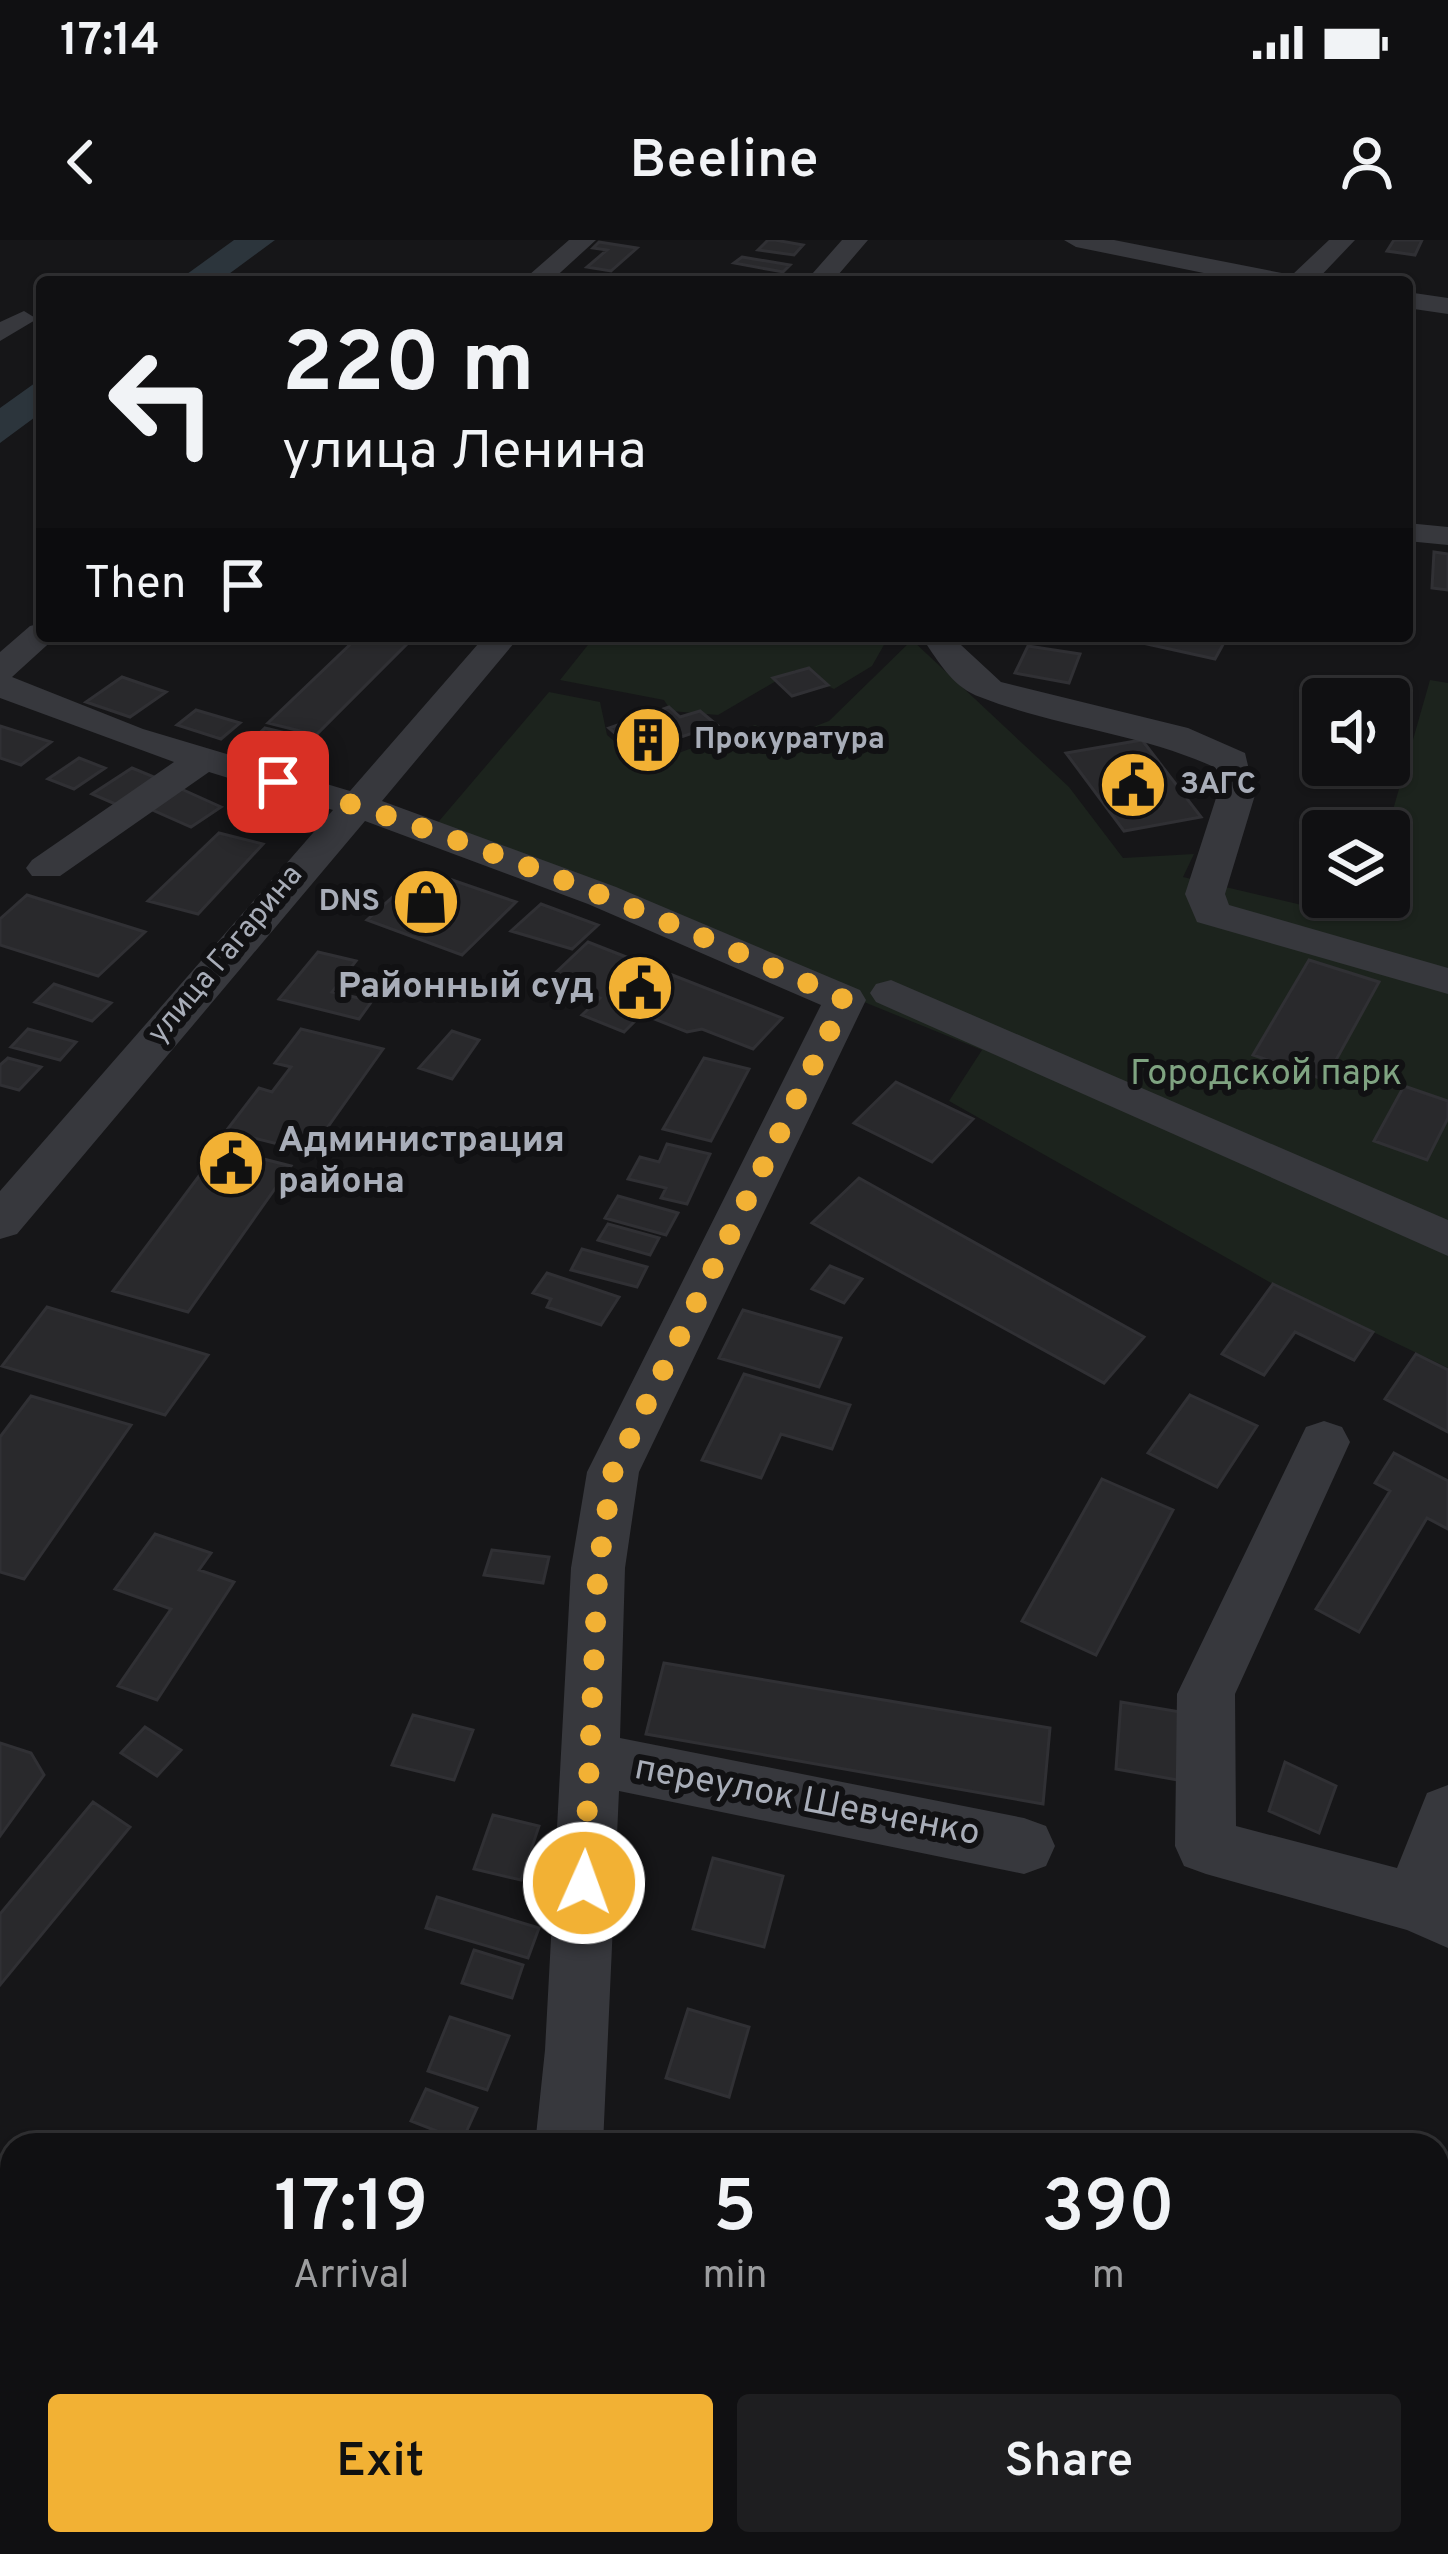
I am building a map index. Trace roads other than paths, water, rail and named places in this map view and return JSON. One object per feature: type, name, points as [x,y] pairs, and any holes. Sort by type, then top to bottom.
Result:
[{"type":"street","points":[[541,276],[584,240]]},
{"type":"street","points":[[823,276],[856,240]]},
{"type":"street","points":[[1076,240],[1256,276]]},
{"type":"street","points":[[1306,276],[1343,240]]},
{"type":"street","points":[[1413,301],[1448,306]]},
{"type":"street","points":[[1413,533],[1448,536]]},
{"type":"street","points":[[0,670],[36,638]]},
{"type":"street","name":"улица Гагарина","points":[[0,1222],[498,642]]},
{"type":"street","points":[[945,642],[960,668],[989,689],[1181,737],[1232,761],[1236,795],[1205,894],[1210,913],[1448,981]]},
{"type":"street","points":[[0,685],[202,760],[354,804],[868,996],[1448,1239]]},
{"type":"street","points":[[46,868],[202,760]]},
{"type":"street","points":[[570,2133],[578,2050],[598,1568],[613,1472],[868,996]]},
{"type":"street","points":[[1324,1442],[1206,1694],[1206,1846],[1432,1910],[1448,1813]]},
{"type":"street","name":"переулок Шевченко","points":[[589,1758],[1024,1846]]},
{"type":"place","name":"Прокуратура","points":[[648,740]]},
{"type":"place","name":"ЗАГС","points":[[1133,785]]},
{"type":"place","name":"DNS","points":[[426,902]]},
{"type":"place","name":"Районный суд","points":[[640,988]]},
{"type":"place","name":"Администрация района","points":[[231,1163]]},
{"type":"park label","name":"Городской парк","points":[[1266,1075]]}]
